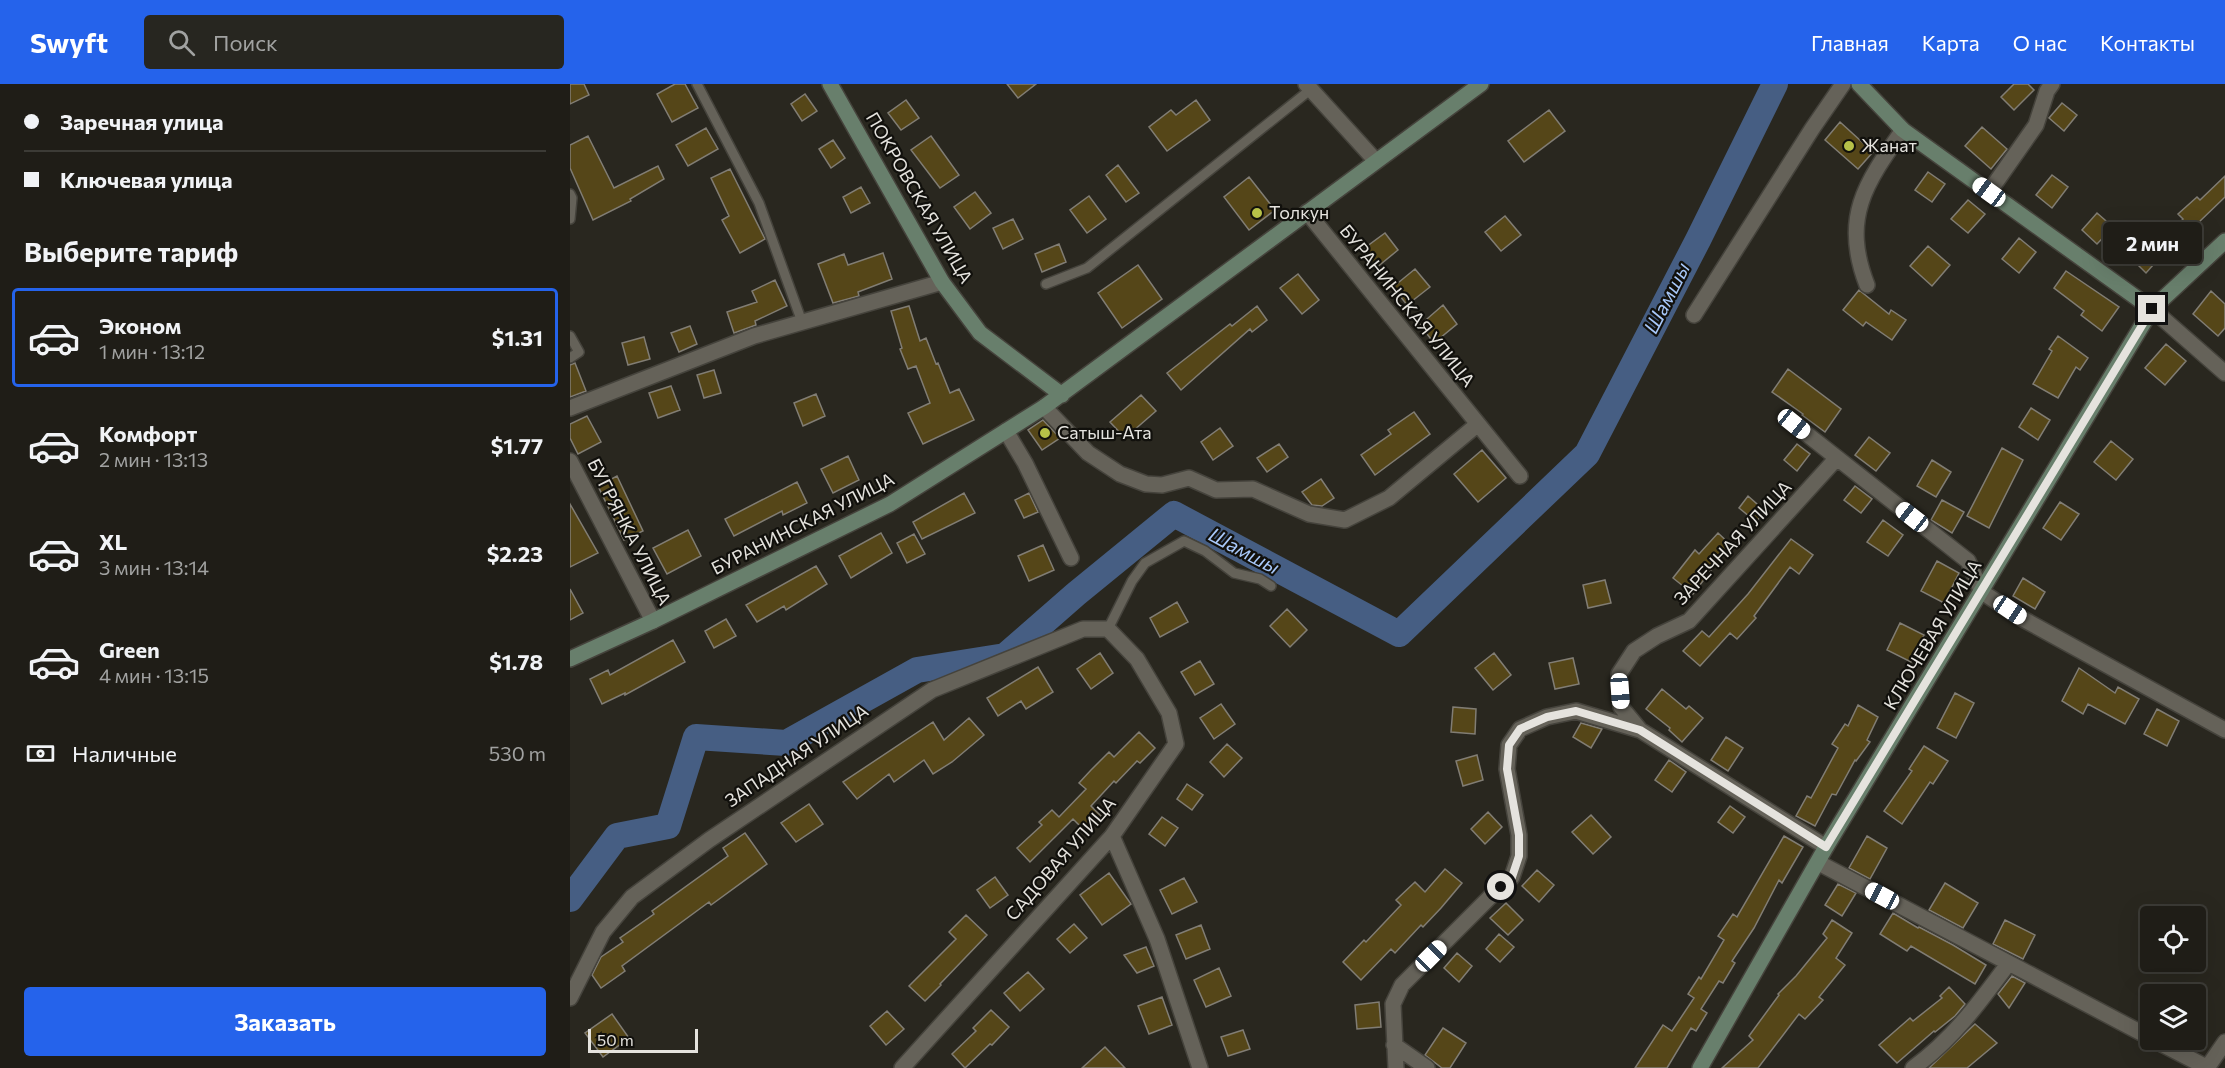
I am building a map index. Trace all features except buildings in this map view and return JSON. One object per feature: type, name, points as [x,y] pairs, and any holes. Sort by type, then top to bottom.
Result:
[{"type":"street","name":"ПОКРОВСКАЯ УЛИЦА","points":[[830,84],[942,282],[980,333],[1062,395]]},
{"type":"street","name":"БУРАНИНСКАЯ УЛИЦА","points":[[570,659],[890,504],[1006,431],[1062,395],[1375,160],[1481,84]]},
{"type":"street","points":[[1694,315],[1843,84]]},
{"type":"street","points":[[1859,84],[1903,130],[2152,309],[2225,373]]},
{"type":"street","points":[[1989,192],[2036,125],[2047,91],[2052,84]]},
{"type":"street","points":[[1308,87],[1375,160]]},
{"type":"street","points":[[1867,285],[1859,266],[1855,246],[1856,218],[1878,166],[1903,130]]},
{"type":"street","name":"БУРАНИНСКАЯ УЛИЦА","points":[[1307,212],[1520,476]]},
{"type":"street","name":"КЛЮЧЕВАЯ УЛИЦА","points":[[1700,1068],[1819,863],[1826,847],[2152,309],[2225,241]]},
{"type":"street","points":[[570,408],[754,336],[942,282]]},
{"type":"street","points":[[1044,407],[1088,453],[1119,474],[1146,484],[1162,485],[1189,478],[1216,490],[1253,489],[1309,514],[1345,520],[1389,498],[1478,424]]},
{"type":"street","points":[[1794,424],[1968,561],[1982,592],[2023,619],[2225,730]]},
{"type":"street","points":[[1006,431],[1025,463],[1071,558]]},
{"type":"street","name":"ЗАРЕЧНАЯ УЛИЦА","points":[[1640,730],[1621,707],[1619,674],[1634,651],[1657,636],[1689,621],[1836,459]]},
{"type":"street","name":"БУГРЯНКА УЛИЦА","points":[[570,461],[652,621]]},
{"type":"street","name":"ЗАПАДНАЯ УЛИЦА","points":[[570,998],[603,932],[632,897],[719,833],[932,690],[1083,629],[1108,629]]},
{"type":"street","name":"САДОВАЯ УЛИЦА","points":[[902,1068],[1112,836],[1176,744],[1169,713],[1137,659],[1108,629]]},
{"type":"street","points":[[1396,1068],[1392,1004],[1402,985],[1512,877],[1519,856],[1519,835],[1507,769],[1509,745],[1520,729],[1547,717],[1576,711],[1640,730],[1826,847]]},
{"type":"street","points":[[1112,836],[1157,939],[1199,1068]]},
{"type":"street","points":[[1819,863],[2140,1033]]},
{"type":"street","points":[[1913,1068],[1926,1059],[1965,1021],[2008,964]]},
{"type":"street","points":[[2173,1050],[2207,1068],[2225,1042]]},
{"type":"street","points":[[1394,1045],[1427,1068]]},
{"type":"lane","points":[[697,84],[759,203],[802,322]]},
{"type":"lane","points":[[1046,284],[1087,268],[1308,87]]},
{"type":"lane","points":[[570,194],[572,198],[570,219]]},
{"type":"lane","points":[[570,336],[579,352],[570,358]]},
{"type":"lane","points":[[1108,629],[1132,581],[1145,562],[1184,541],[1205,551],[1234,573],[1260,579],[1271,586]]},
{"type":"waterway","name":"Шамшы","points":[[570,899],[617,836],[668,826],[696,737],[786,743],[917,670],[1005,656],[1174,514],[1399,634],[1587,454],[1698,240],[1775,84]]},
{"type":"place","name":"Жанат","points":[[1849,146]]},
{"type":"place","name":"Толкун","points":[[1257,213]]},
{"type":"place","name":"Сатыш-Ата","points":[[1045,433]]},
{"type":"route","points":[[1501,887],[1512,877],[1519,856],[1519,835],[1507,769],[1509,745],[1520,729],[1547,717],[1576,711],[1640,730],[1826,847],[1995,572],[2152,309]]}]
